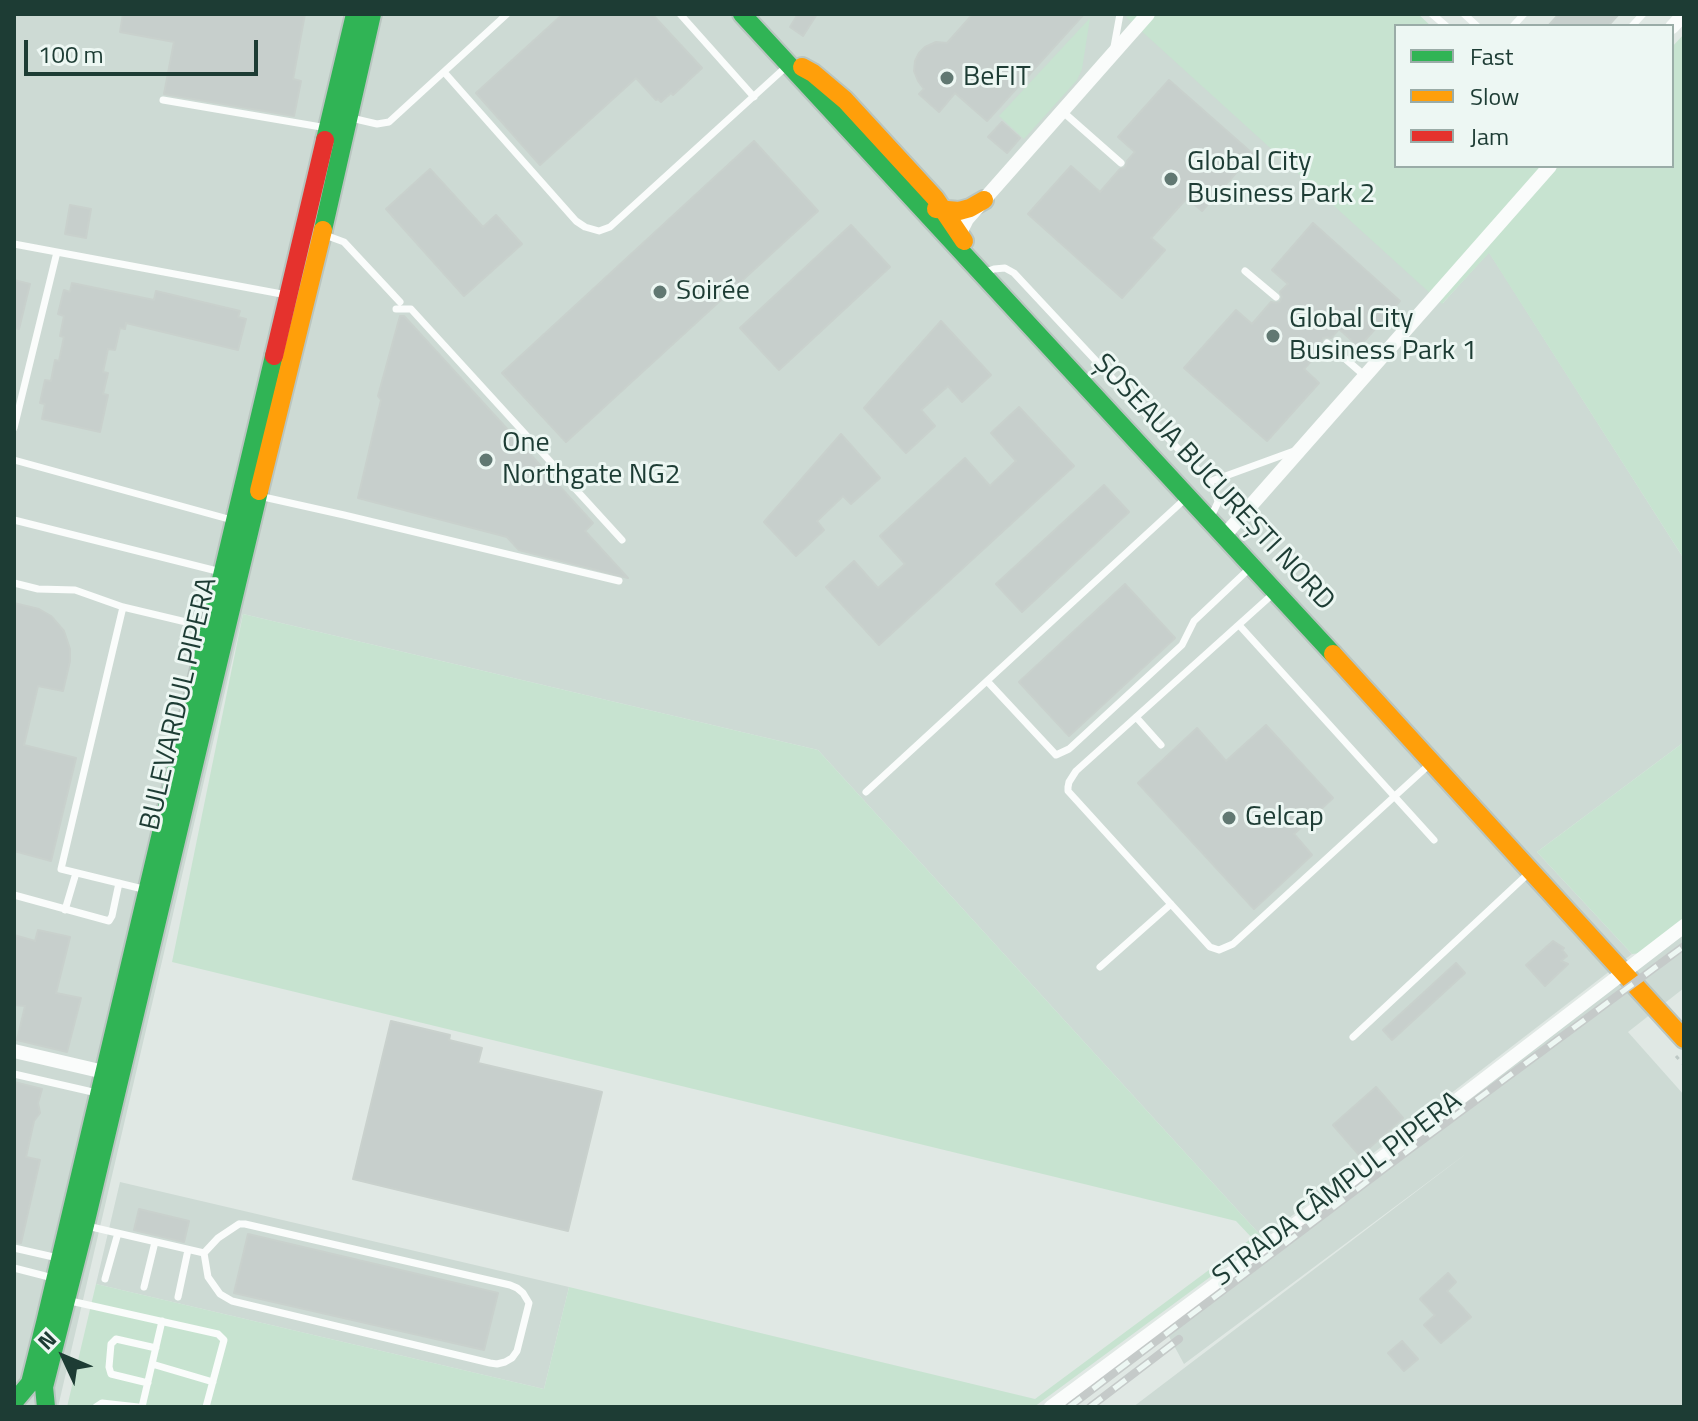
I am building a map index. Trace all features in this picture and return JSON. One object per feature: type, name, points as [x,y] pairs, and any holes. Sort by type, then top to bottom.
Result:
[{"type":"main road","name":"BULEVARDUL PIPERA","points":[[14,1403],[26,1381],[60,1259],[355,14]]},
{"type":"main road","name":"BULEVARDUL PIPERA","points":[[46,1407],[44,1387],[322,235],[372,14]]},
{"type":"main road","name":"ȘOSEAUA BUCUREȘTI NORD","points":[[742,14],[908,194],[961,243],[981,273],[1623,971],[1681,1028]]},
{"type":"main road","points":[[789,64],[805,68],[833,89],[926,187],[945,211],[961,243]]},
{"type":"main road","points":[[908,194],[921,203],[945,211],[965,210],[984,200]]},
{"type":"main road","points":[[14,1403],[31,1403],[39,1407]]},
{"type":"street","points":[[961,243],[967,219],[1148,14]]},
{"type":"street","points":[[1224,536],[1548,168]]},
{"type":"street","name":"STRADA CÂMPUL PIPERA","points":[[1051,1407],[1257,1254],[1684,926]]},
{"type":"street","points":[[14,1051],[104,1072]]},
{"type":"lane","points":[[348,118],[377,124],[389,122],[507,14]]},
{"type":"lane","points":[[680,14],[754,97]]},
{"type":"lane","points":[[1113,53],[1120,14]]},
{"type":"lane","points":[[444,72],[576,221],[599,231],[610,227],[789,64]]},
{"type":"lane","points":[[163,100],[328,129]]},
{"type":"lane","points":[[1062,111],[1121,163]]},
{"type":"lane","points":[[322,235],[344,242],[398,306],[411,309],[622,540]]},
{"type":"lane","points":[[14,244],[288,295]]},
{"type":"lane","points":[[14,428],[57,252]]},
{"type":"lane","points":[[981,273],[1005,268],[1014,273],[1209,482],[1218,502],[1209,521]]},
{"type":"lane","points":[[1245,271],[1276,297]]},
{"type":"lane","points":[[1327,343],[1365,376]]},
{"type":"lane","points":[[1209,482],[1301,449]]},
{"type":"lane","points":[[14,460],[235,521]]},
{"type":"lane","points":[[258,496],[619,581]]},
{"type":"lane","points":[[866,792],[1187,497]]},
{"type":"lane","points":[[14,520],[223,572]]},
{"type":"lane","points":[[987,681],[1056,755],[1069,749],[1182,645],[1194,621],[1252,567]]},
{"type":"lane","points":[[14,583],[38,589],[75,590],[123,607],[209,628]]},
{"type":"lane","points":[[1275,592],[1076,771],[1069,782],[1068,791],[1210,947],[1219,950],[1227,947],[1432,761]]},
{"type":"lane","points":[[123,607],[61,869],[147,890]]},
{"type":"lane","points":[[1239,625],[1434,840]]},
{"type":"lane","points":[[1136,717],[1161,745]]},
{"type":"lane","points":[[1353,1037],[1532,871]]},
{"type":"lane","points":[[65,910],[76,873]]},
{"type":"lane","points":[[14,895],[109,921],[119,883]]},
{"type":"lane","points":[[1100,967],[1171,904]]},
{"type":"lane","points":[[14,1074],[99,1094]]},
{"type":"lane","points":[[245,1224],[510,1285],[523,1293],[529,1303],[517,1351],[512,1358],[497,1364],[232,1301],[220,1294],[208,1277],[204,1253],[224,1233],[245,1224]]},
{"type":"lane","points":[[85,1225],[204,1253]]},
{"type":"lane","points":[[105,1279],[118,1233]]},
{"type":"lane","points":[[144,1287],[155,1242]]},
{"type":"lane","points":[[14,1248],[60,1259]]},
{"type":"lane","points":[[178,1297],[188,1250]]},
{"type":"lane","points":[[14,1268],[55,1279]]},
{"type":"lane","points":[[65,1299],[218,1334],[224,1340],[206,1407]]},
{"type":"lane","points":[[96,1407],[102,1403],[140,1407],[162,1321]]},
{"type":"lane","points":[[148,1383],[111,1374],[111,1344],[116,1339],[156,1348]]},
{"type":"lane","points":[[152,1364],[213,1382]]},
{"type":"shaded area","points":[[14,14],[1148,14],[1443,303],[1489,252],[1684,559],[1684,742],[1537,852],[1632,954],[1263,1238],[818,750],[243,614],[58,1407],[14,1407]]},
{"type":"shaded area","points":[[1684,934],[1684,988],[1628,1032],[1684,1095],[1684,1407],[1133,1407],[1467,1153],[1184,1364],[1165,1329]]},
{"type":"shaded area","points":[[120,1182],[569,1287],[544,1389],[96,1284]]},
{"type":"green space","points":[[1129,14],[1418,14],[1429,24],[1394,24],[1394,168],[1674,168],[1674,45],[1684,34],[1684,559],[1489,253],[1442,304],[1126,17]]},
{"type":"green space","points":[[1090,18],[1082,69],[1077,80],[1024,139],[999,116]]},
{"type":"green space","points":[[243,614],[818,750],[1263,1238],[1034,1407],[67,1407],[96,1284],[544,1389],[569,1287],[1035,1399],[1252,1238],[1236,1221],[172,962]]},
{"type":"green space","points":[[1684,742],[1684,934],[1662,951],[1632,954],[1537,852]]},
{"type":"building","points":[[123,14],[305,14],[293,79],[301,81],[294,116],[164,94],[174,42],[120,32]]},
{"type":"building","points":[[563,14],[652,14],[702,68],[661,102],[636,78],[540,165],[476,93]]},
{"type":"building","points":[[798,14],[817,14],[803,36],[790,27]]},
{"type":"building","points":[[973,14],[1084,14],[987,121],[955,93],[939,112],[919,94],[924,89],[914,71],[915,61],[925,47],[936,42],[947,43]]},
{"type":"building","points":[[1559,14],[1619,14],[1610,24],[1550,24]]},
{"type":"building","name":"Global City Business Park 2","points":[[1169,80],[1253,154],[1202,211],[1187,198],[1151,238],[1165,250],[1122,298],[1028,214],[1071,166],[1100,192],[1120,169],[1125,168],[1135,152],[1118,137]]},
{"type":"building","points":[[1002,122],[1020,138],[1007,153],[988,137]]},
{"type":"building","name":"Soirée","points":[[754,141],[818,211],[566,442],[502,373]]},
{"type":"building","points":[[430,169],[483,227],[496,215],[522,244],[464,296],[386,209]]},
{"type":"building","points":[[70,205],[91,209],[86,238],[65,234]]},
{"type":"building","name":"Global City Business Park 1","points":[[1313,223],[1400,301],[1359,347],[1339,329],[1331,338],[1323,338],[1323,348],[1304,369],[1319,383],[1267,441],[1184,368],[1236,310],[1252,324],[1271,302],[1280,302],[1280,292],[1288,284],[1272,270]]},
{"type":"building","points":[[851,225],[890,267],[779,370],[740,328]]},
{"type":"building","points":[[14,280],[30,284],[19,329],[14,328]]},
{"type":"building","points":[[72,283],[154,300],[156,291],[240,311],[238,317],[246,319],[238,350],[126,323],[125,329],[120,328],[115,350],[108,349],[103,372],[108,373],[103,394],[108,395],[100,432],[42,419],[45,404],[40,403],[45,380],[51,381],[64,337],[60,336],[64,316],[58,314],[64,290],[70,292]]},
{"type":"building","name":"One Northgate NG2","points":[[400,316],[404,316],[593,523],[585,531],[628,578],[519,550],[507,537],[358,498],[381,400],[378,396]]},
{"type":"building","points":[[941,321],[991,375],[962,402],[948,386],[921,410],[935,426],[906,453],[864,408]]},
{"type":"building","points":[[1019,407],[1074,466],[879,645],[826,587],[854,561],[878,588],[905,564],[880,536],[965,458],[990,486],[1016,461],[991,433]]},
{"type":"building","points":[[841,434],[880,478],[851,504],[843,496],[817,521],[824,530],[796,556],[764,522]]},
{"type":"building","points":[[1104,485],[1129,512],[1022,612],[996,584]]},
{"type":"building","points":[[1125,584],[1175,638],[1069,736],[1019,682]]},
{"type":"building","points":[[14,603],[39,609],[51,616],[64,631],[70,649],[63,691],[38,686],[24,745],[76,758],[51,861],[14,851]]},
{"type":"building","name":"Gelcap","points":[[1266,725],[1333,798],[1294,834],[1312,855],[1254,909],[1138,783],[1197,728],[1226,761]]},
{"type":"building","points":[[38,930],[70,937],[56,993],[81,998],[67,1052],[17,1040],[25,1006],[14,1005],[14,935],[35,941]]},
{"type":"building","points":[[1553,941],[1564,948],[1562,950],[1567,956],[1561,961],[1568,964],[1545,986],[1526,965]]},
{"type":"building","points":[[1456,963],[1465,973],[1392,1040],[1383,1030]]},
{"type":"building","points":[[391,1021],[450,1035],[449,1040],[482,1048],[478,1063],[602,1092],[568,1231],[353,1179]]},
{"type":"building","points":[[14,1082],[42,1089],[38,1103],[40,1113],[34,1121],[26,1157],[40,1160],[21,1243],[14,1242]]},
{"type":"building","points":[[1376,1087],[1403,1118],[1360,1156],[1333,1125]]},
{"type":"building","points":[[139,1209],[189,1221],[184,1242],[134,1230]]},
{"type":"building","points":[[248,1234],[498,1293],[484,1350],[234,1293]]},
{"type":"building","points":[[1448,1273],[1456,1282],[1447,1291],[1471,1317],[1441,1343],[1424,1325],[1435,1315],[1420,1299]]},
{"type":"building","points":[[1402,1341],[1418,1359],[1404,1371],[1388,1353]]},
{"type":"railway","points":[[1069,1407],[1684,946]]},
{"type":"railway","points":[[1090,1407],[1179,1339]]},
{"type":"traffic: fast","points":[[325,140],[355,14]]},
{"type":"traffic: fast","points":[[323,230],[372,14]]},
{"type":"traffic: fast","points":[[742,14],[1333,654]]},
{"type":"traffic: fast","points":[[14,1402],[30,1383],[45,1323],[274,356]]},
{"type":"traffic: fast","points":[[46,1407],[44,1387],[259,491]]},
{"type":"traffic: slow","points":[[802,67],[845,100],[935,198],[964,241]]},
{"type":"traffic: slow","points":[[936,209],[959,211],[984,200]]},
{"type":"traffic: slow","points":[[259,491],[323,230]]},
{"type":"traffic: slow","points":[[1333,654],[1684,1039]]},
{"type":"traffic: jam","points":[[274,356],[325,140]]},
{"type":"place","name":"BeFIT","points":[[947,78]]},
{"type":"place","name":"Global City Business Park 2","points":[[1171,179]]},
{"type":"place","name":"Soirée","points":[[660,292]]},
{"type":"place","name":"Global City Business Park 1","points":[[1273,336]]},
{"type":"place","name":"One Northgate NG2","points":[[486,460]]},
{"type":"place","name":"Gelcap","points":[[1229,818]]}]
